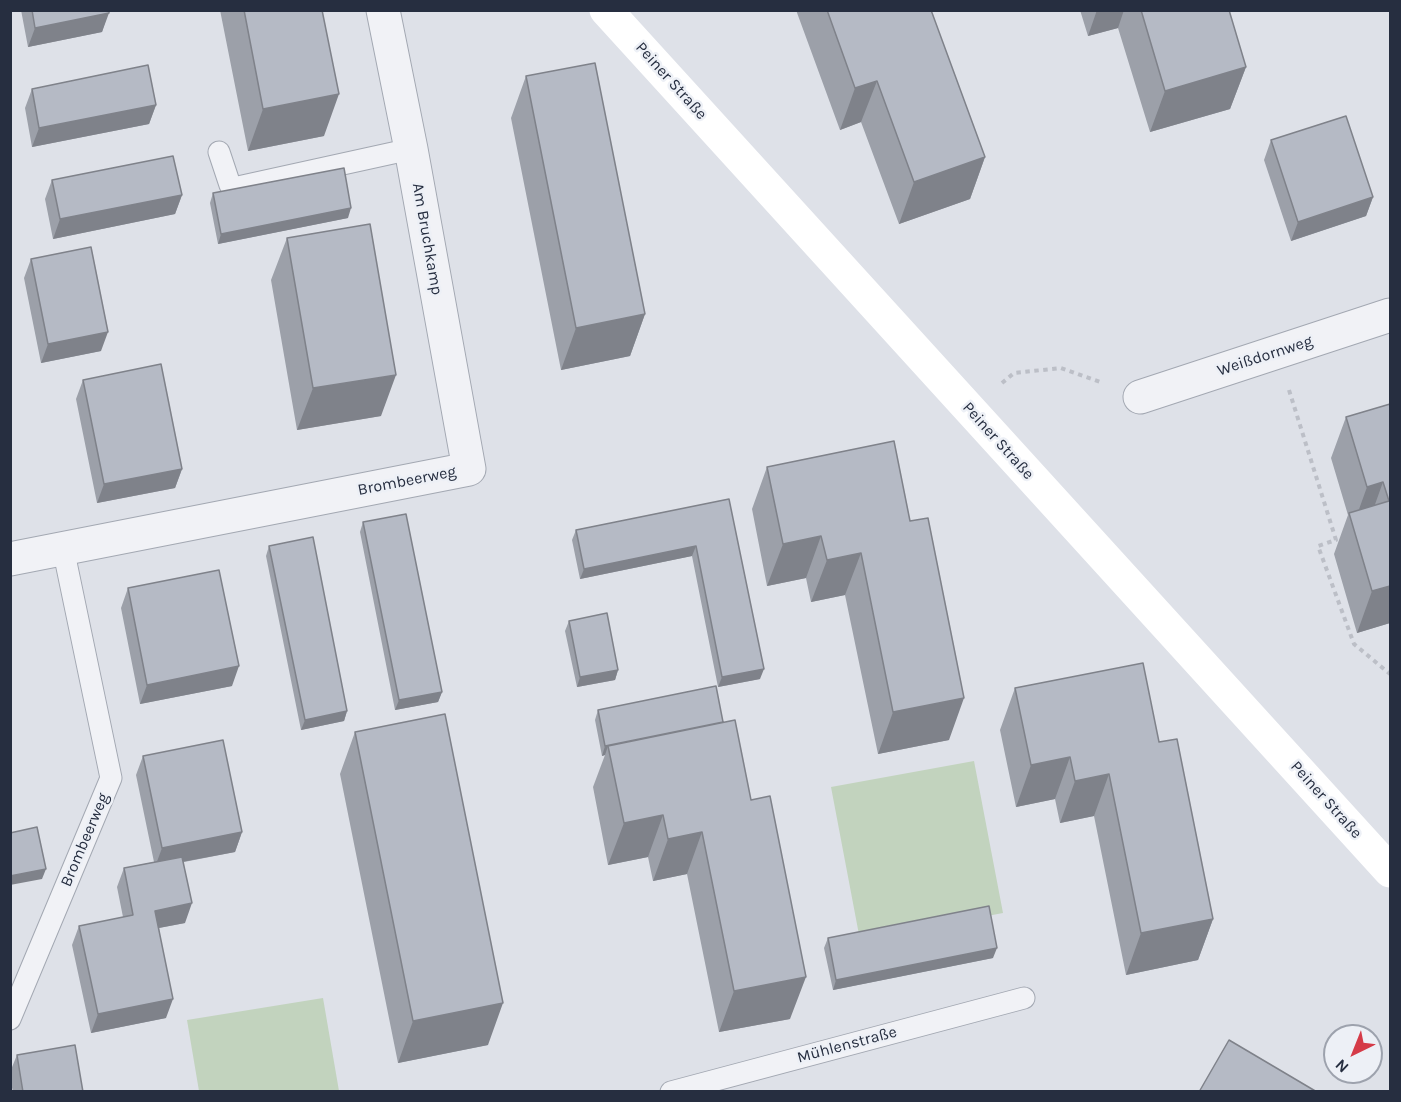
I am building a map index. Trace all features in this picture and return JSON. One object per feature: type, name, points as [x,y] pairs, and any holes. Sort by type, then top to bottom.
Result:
[{"type":"main road","name":"Peiner Straße","points":[[606,10],[1390,870]]},
{"type":"street","name":"Am Bruchkamp","points":[[383,10],[411,149],[469,469]]},
{"type":"street","name":"Weißdornweg","points":[[1140,397],[1390,315]]},
{"type":"street","name":"Brombeerweg","points":[[10,559],[469,469]]},
{"type":"lane","points":[[219,152],[230,185],[238,187],[411,149]]},
{"type":"lane","name":"Brombeerweg","points":[[10,1019],[111,778],[63,548]]},
{"type":"lane","name":"Mühlenstraße","points":[[671,1092],[1024,998]]},
{"type":"path","points":[[1277,352],[1336,540],[1318,546],[1354,644],[1390,674]]},
{"type":"path","points":[[969,410],[1014,373],[1061,368],[1140,397]]},
{"type":"green space","points":[[974,761],[1003,913],[860,940],[831,787]]},
{"type":"green space","points":[[323,998],[339,1091],[199,1091],[187,1020]]},
{"type":"building","points":[[32,10],[109,10],[109,13],[35,28]]},
{"type":"building","points":[[244,10],[322,10],[339,94],[263,109]]},
{"type":"building","points":[[827,10],[931,10],[985,157],[914,182],[877,81],[855,88]]},
{"type":"building","points":[[1141,10],[1229,10],[1246,67],[1165,91]]},
{"type":"building","points":[[595,63],[645,314],[576,328],[526,76]]},
{"type":"building","points":[[148,65],[156,105],[39,128],[32,89]]},
{"type":"building","points":[[1346,116],[1373,197],[1298,222],[1271,140]]},
{"type":"building","points":[[173,156],[182,195],[60,219],[52,180]]},
{"type":"building","points":[[344,168],[351,208],[221,234],[213,193]]},
{"type":"building","points":[[370,224],[396,375],[313,388],[287,238]]},
{"type":"building","points":[[91,247],[108,332],[48,344],[31,259]]},
{"type":"building","points":[[161,364],[182,469],[104,484],[83,380]]},
{"type":"building","points":[[1390,404],[1390,586],[1372,591],[1349,513],[1389,501],[1383,482],[1367,487],[1346,417]]},
{"type":"building","points":[[894,441],[910,521],[928,518],[964,698],[893,712],[861,553],[827,560],[821,536],[783,544],[767,467]]},
{"type":"building","points":[[729,499],[764,669],[722,677],[696,546],[584,569],[576,530]]},
{"type":"building","points":[[406,514],[442,692],[399,700],[363,522]]},
{"type":"building","points":[[313,537],[347,711],[305,720],[269,546]]},
{"type":"building","points":[[219,570],[239,666],[147,685],[128,588]]},
{"type":"building","points":[[607,613],[618,670],[580,677],[569,621]]},
{"type":"building","points":[[1143,663],[1159,742],[1177,739],[1213,919],[1141,933],[1109,774],[1075,781],[1070,757],[1031,765],[1015,688]]},
{"type":"building","points":[[716,686],[723,722],[605,746],[598,710]]},
{"type":"building","points":[[445,714],[503,1003],[413,1021],[355,732]]},
{"type":"building","points":[[735,720],[751,800],[770,796],[806,977],[734,991],[702,832],[668,839],[663,815],[624,823],[608,746]]},
{"type":"building","points":[[223,740],[242,832],[162,848],[143,756]]},
{"type":"building","points":[[37,827],[46,869],[10,876],[10,833]]},
{"type":"building","points":[[182,857],[192,903],[155,911],[173,999],[98,1014],[79,926],[133,915],[124,868]]},
{"type":"building","points":[[989,906],[997,948],[836,980],[828,938]]},
{"type":"building","points":[[1229,1040],[1317,1092],[1199,1092]]},
{"type":"building","points":[[75,1045],[83,1092],[23,1092],[17,1055]]}]
